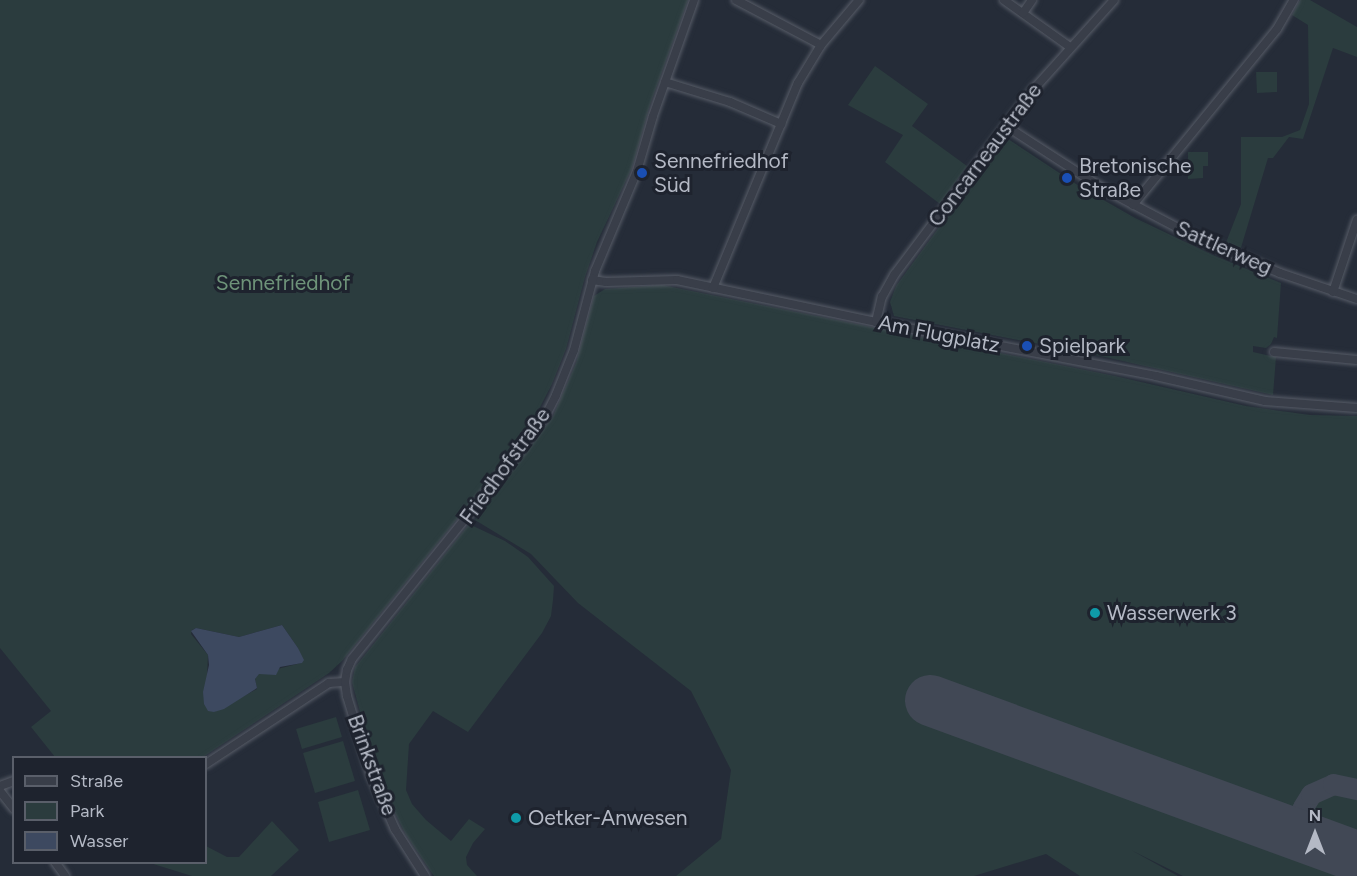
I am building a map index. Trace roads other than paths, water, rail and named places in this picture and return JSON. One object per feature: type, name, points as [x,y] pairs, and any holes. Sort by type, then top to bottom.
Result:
[{"type":"street","name":"Friedhofstraße","points":[[345,682],[352,659],[467,519],[546,415],[574,350],[592,280],[635,178],[694,0]]},
{"type":"street","points":[[736,0],[821,45]]},
{"type":"street","points":[[713,288],[798,83],[821,45],[859,0]]},
{"type":"street","points":[[1004,0],[1070,47]]},
{"type":"street","points":[[1023,13],[1032,0]]},
{"type":"street","name":"Concarneaustraße","points":[[876,322],[889,282],[1006,126],[1070,47],[1114,0]]},
{"type":"street","points":[[1133,205],[1277,29],[1291,1]]},
{"type":"street","points":[[665,82],[730,102],[781,124]]},
{"type":"street","name":"Sattlerweg","points":[[1006,126],[1072,170],[1133,205],[1230,254],[1357,299]]},
{"type":"street","points":[[1332,292],[1357,220]]},
{"type":"street","name":"Am Flugplatz","points":[[592,280],[606,282],[665,279],[1135,372],[1265,401],[1357,408]]},
{"type":"street","points":[[1274,352],[1357,360]]},
{"type":"street","points":[[207,763],[329,683],[345,682]]},
{"type":"street","name":"Brinkstraße","points":[[345,682],[371,775],[396,829],[425,876]]},
{"type":"street","points":[[0,791],[12,806]]},
{"type":"water","points":[[282,625],[298,648],[304,660],[302,663],[280,667],[276,675],[259,674],[255,679],[257,688],[224,709],[208,711],[204,704],[203,692],[209,665],[208,655],[191,631],[196,628],[239,637]]},
{"type":"place","name":"Sennefriedhof Süd","points":[[642,173]]},
{"type":"place","name":"Bretonische Straße","points":[[1067,178]]},
{"type":"place","name":"Spielpark","points":[[1027,346]]},
{"type":"place","name":"Wasserwerk 3","points":[[1095,613]]},
{"type":"place","name":"Oetker-Anwesen","points":[[516,818]]},
{"type":"park label","name":"Sennefriedhof","points":[[283,283]]}]
